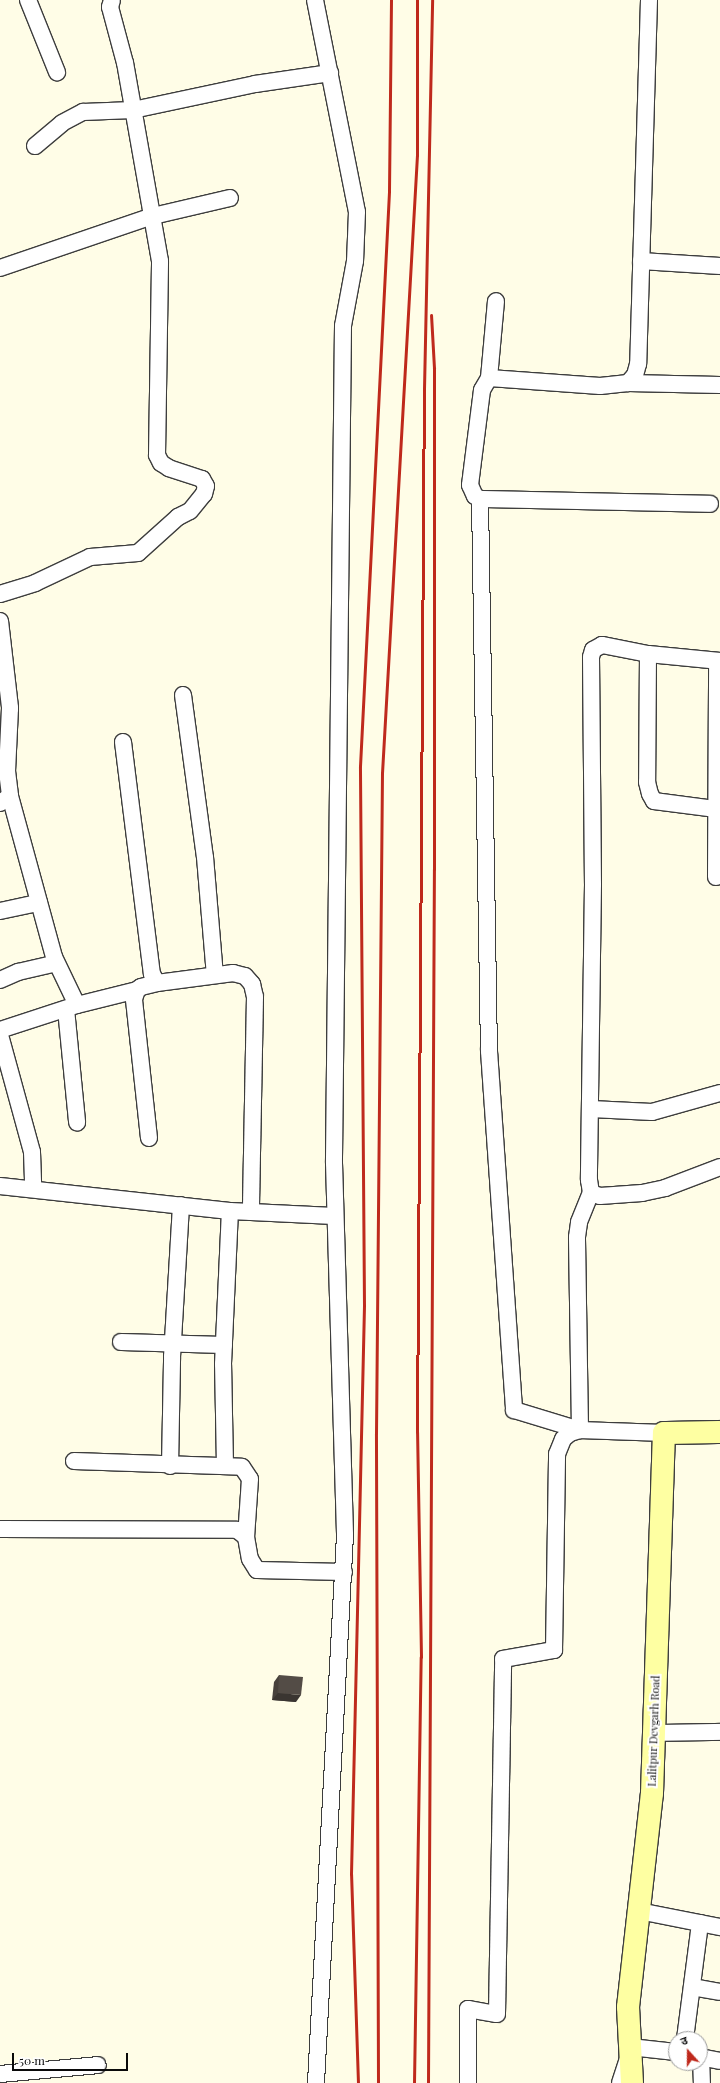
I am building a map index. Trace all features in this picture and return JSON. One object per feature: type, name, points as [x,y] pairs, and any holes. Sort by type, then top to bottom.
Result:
[{"type":"main road","points":[[664,1433],[720,1432]]},
{"type":"main road","name":"Lalitpur Devgarh Road","points":[[631,2062],[628,2006],[652,1793],[664,1433]]},
{"type":"street","points":[[28,0],[57,72]]},
{"type":"street","points":[[0,594],[35,583],[90,557],[138,553],[178,517],[190,511],[204,494],[206,486],[202,479],[169,468],[161,463],[157,455],[160,261],[125,63],[110,7],[112,0]]},
{"type":"street","points":[[315,0],[357,212],[356,261],[343,326],[334,1216],[345,1527],[344,1572],[316,2083]]},
{"type":"street","points":[[628,382],[635,375],[638,364],[649,0]]},
{"type":"street","points":[[35,146],[62,123],[83,112],[133,110],[255,84],[330,73]]},
{"type":"street","points":[[0,268],[153,216],[230,198]]},
{"type":"street","points":[[641,261],[720,266]]},
{"type":"street","points":[[496,301],[490,378],[482,390],[470,485],[475,496],[480,499],[710,504]]},
{"type":"street","points":[[490,378],[600,386],[628,382],[720,385]]},
{"type":"street","points":[[480,499],[489,1051],[514,1410],[580,1430],[664,1433]]},
{"type":"street","points":[[0,621],[10,698],[5,800],[56,963],[72,1007],[77,1122]]},
{"type":"street","points":[[580,1430],[577,1237],[579,1222],[591,1193],[589,1180],[591,1109],[592,657],[593,650],[602,645],[648,654],[718,661],[716,877]]},
{"type":"street","points":[[648,654],[647,782],[650,794],[654,801],[716,810]]},
{"type":"street","points":[[183,695],[205,857],[215,975]]},
{"type":"street","points":[[123,742],[152,974],[157,983]]},
{"type":"street","points":[[0,911],[38,903]]},
{"type":"street","points":[[0,980],[25,970],[56,963]]},
{"type":"street","points":[[0,1030],[72,1007],[137,990],[157,983],[233,973],[245,976],[252,984],[255,997],[251,1212]]},
{"type":"street","points":[[137,990],[134,1006],[149,1138]]},
{"type":"street","points":[[0,1035],[32,1152],[33,1188]]},
{"type":"street","points":[[591,1109],[652,1112],[720,1093]]},
{"type":"street","points":[[591,1193],[600,1196],[642,1193],[665,1188],[720,1167]]},
{"type":"street","points":[[0,1186],[33,1188],[230,1211],[334,1216]]},
{"type":"street","points":[[170,1466],[173,1345],[181,1206]]},
{"type":"street","points":[[225,1466],[224,1345],[230,1211]]},
{"type":"street","points":[[121,1342],[173,1345],[224,1345]]},
{"type":"street","points":[[468,2083],[468,2009],[498,2014],[503,1658],[554,1650],[558,1454],[563,1439],[570,1433],[580,1430]]},
{"type":"street","points":[[74,1461],[170,1466],[242,1467],[250,1479],[246,1537],[250,1559],[257,1570],[344,1572]]},
{"type":"street","points":[[0,1529],[237,1530],[246,1537]]},
{"type":"street","points":[[654,1733],[720,1732]]},
{"type":"street","points":[[639,1911],[720,1927]]},
{"type":"street","points":[[686,2031],[700,1923]]},
{"type":"street","points":[[692,1987],[720,1992]]},
{"type":"street","points":[[620,2083],[631,2062],[668,2054]]},
{"type":"street","points":[[708,2058],[720,2061]]},
{"type":"street","points":[[0,2074],[98,2065]]},
{"type":"street","points":[[702,2071],[702,2083]]},
{"type":"building","points":[[279,1675],[303,1677],[301,1695],[278,1693]]},
{"type":"railway","points":[[358,2083],[351,1874],[364,1305],[360,766],[389,191],[391,0]]},
{"type":"railway","points":[[378,2083],[376,1433],[382,773],[417,155],[417,0]]},
{"type":"railway","points":[[414,2083],[421,1657],[417,1432],[424,389],[432,0]]},
{"type":"railway","points":[[428,2083],[434,869],[434,368],[431,315]]}]
